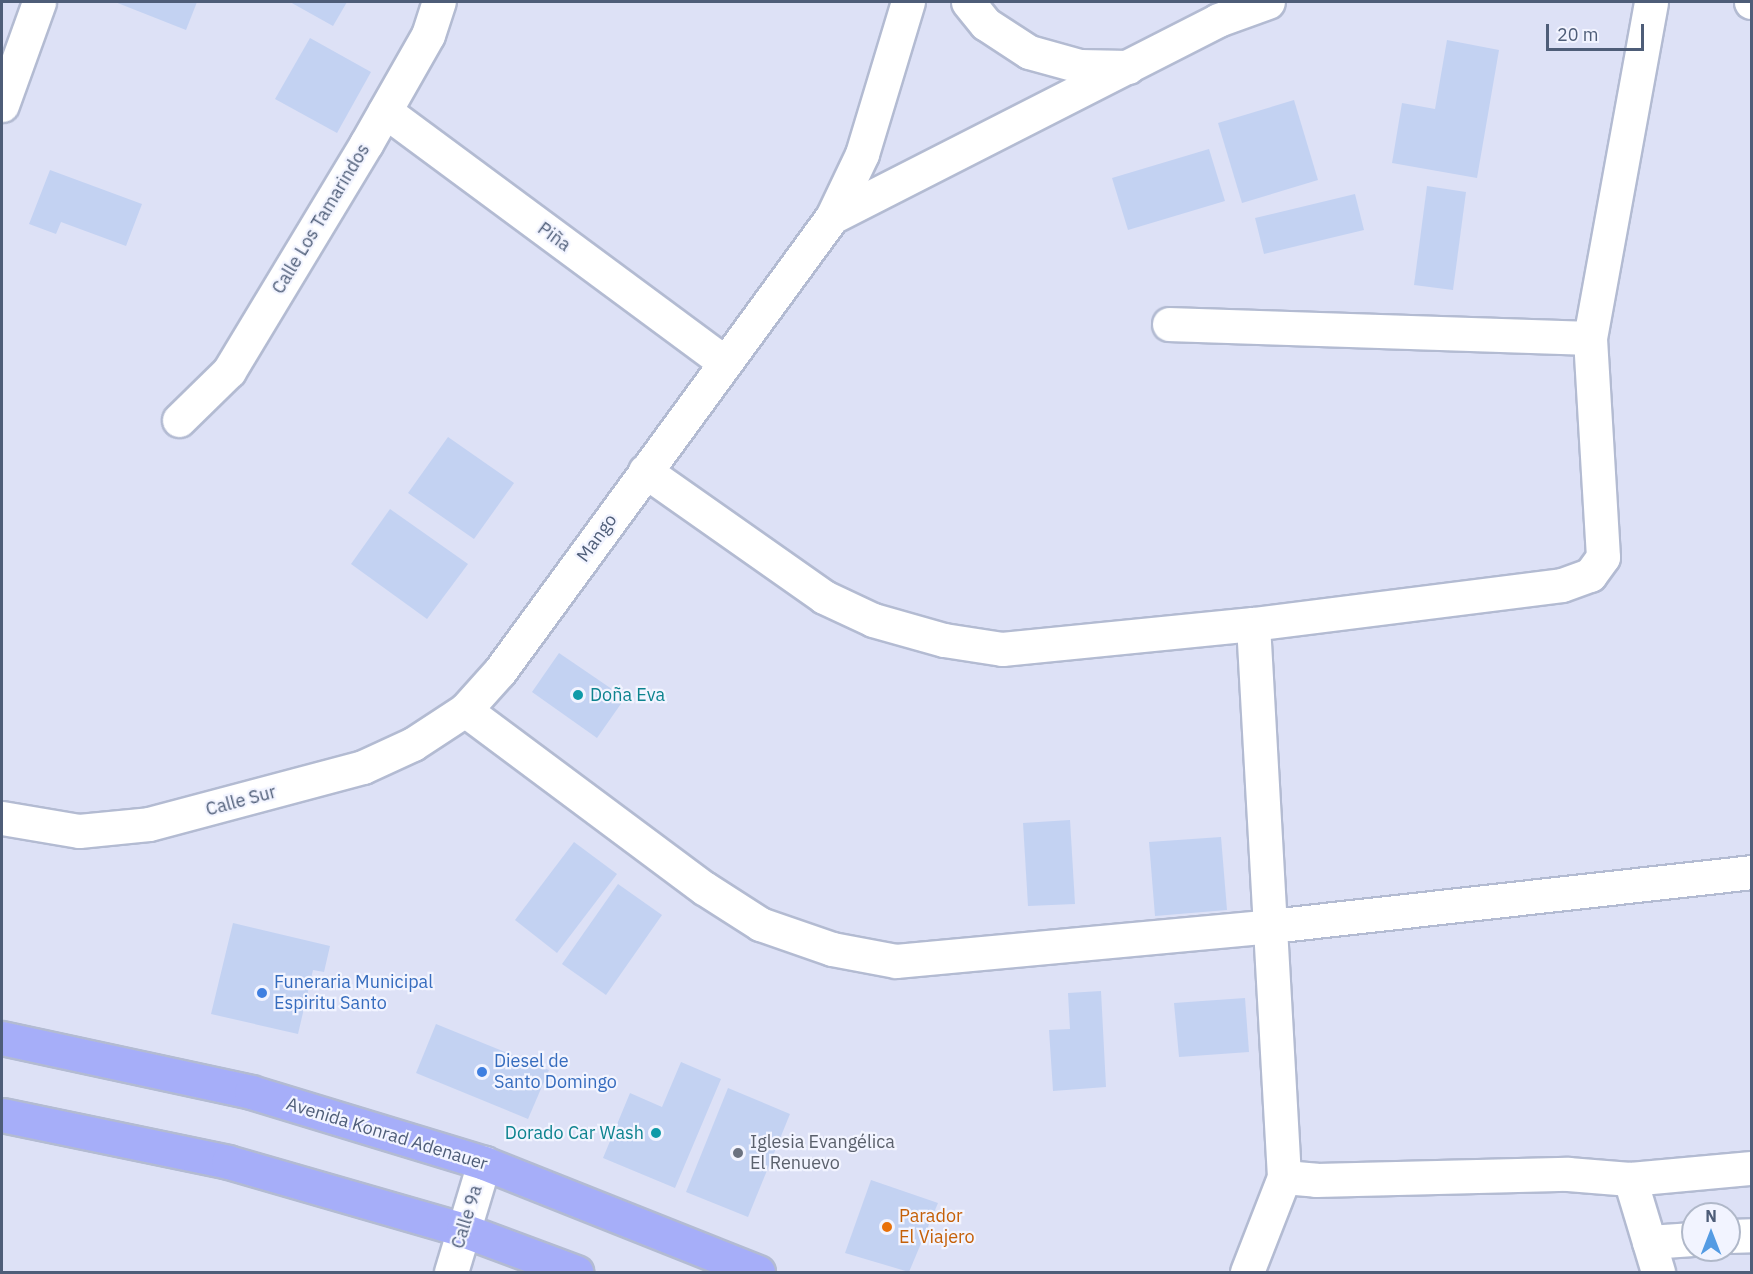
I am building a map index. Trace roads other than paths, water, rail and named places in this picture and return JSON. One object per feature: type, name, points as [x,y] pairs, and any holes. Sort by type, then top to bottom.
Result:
[{"type":"main road","name":"Avenida Konrad Adenauer","points":[[2,1038],[251,1092],[484,1162],[758,1272]]},
{"type":"main road","points":[[2,1115],[228,1162],[463,1230],[576,1272]]},
{"type":"street","points":[[2,105],[39,2]]},
{"type":"street","name":"Calle Los Tamarindos","points":[[179,420],[229,371],[385,111],[428,35],[439,2]]},
{"type":"street","name":"Mango","points":[[465,710],[500,671],[832,217],[862,154],[908,2]]},
{"type":"street","points":[[968,2],[986,24],[1029,52],[1080,66],[1131,68]]},
{"type":"street","points":[[832,217],[1131,68],[1223,11],[1268,2]]},
{"type":"street","points":[[645,471],[824,597],[873,620],[944,640],[1002,649],[1253,624],[1562,585],[1590,575],[1603,557],[1590,338],[1651,2]]},
{"type":"street","name":"Piña","points":[[385,111],[725,363]]},
{"type":"street","points":[[1169,324],[1590,338]]},
{"type":"street","points":[[1247,1272],[1284,1177],[1253,624]]},
{"type":"street","points":[[465,710],[704,888],[760,924],[832,949],[896,962],[1271,926],[1752,872]]},
{"type":"street","name":"Calle Sur","points":[[2,818],[80,831],[148,824],[363,767],[414,744],[465,710]]},
{"type":"street","name":"Calle 9a","points":[[451,1272],[484,1162]]},
{"type":"street","points":[[1284,1177],[1316,1180],[1568,1174],[1630,1179],[1752,1168]]},
{"type":"street","points":[[1630,1179],[1654,1257],[1681,1245]]},
{"type":"place","name":"Doña Eva","points":[[578,695]]},
{"type":"place","name":"Funeraria Municipal Espiritu Santo","points":[[262,993]]},
{"type":"place","name":"Diesel de Santo Domingo","points":[[482,1072]]},
{"type":"place","name":"Dorado Car Wash","points":[[656,1133]]},
{"type":"place","name":"Iglesia Evangélica El Renuevo","points":[[738,1153]]},
{"type":"place","name":"Parador El Viajero","points":[[887,1227]]}]
